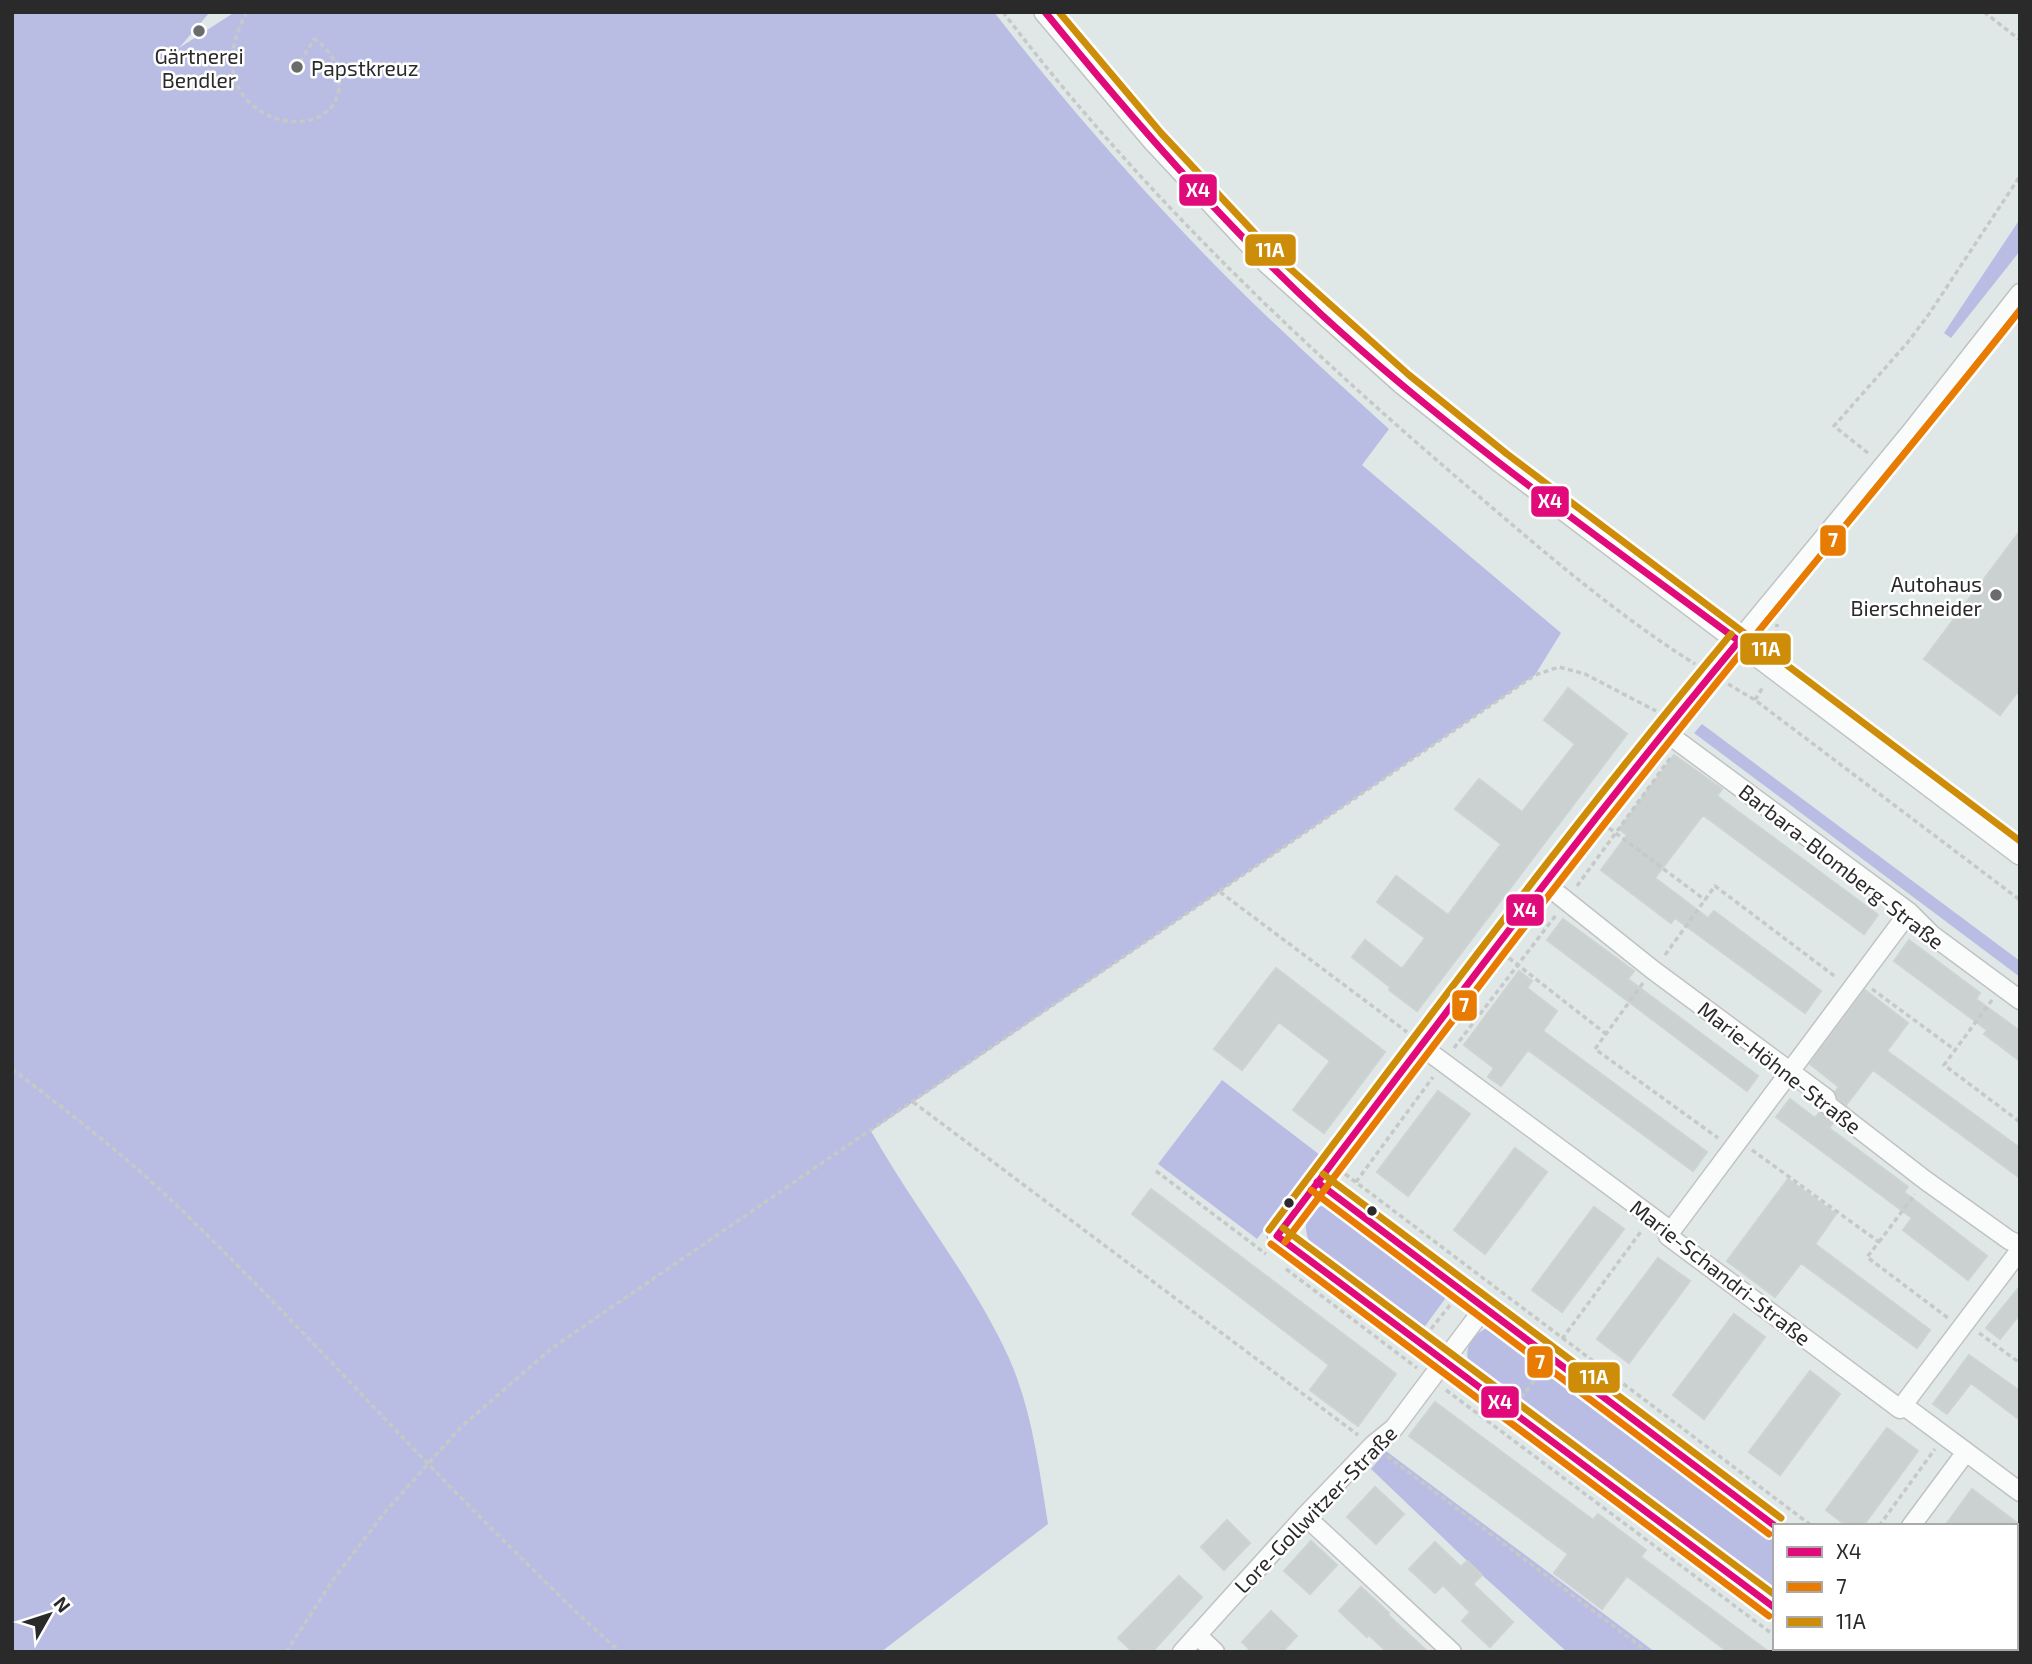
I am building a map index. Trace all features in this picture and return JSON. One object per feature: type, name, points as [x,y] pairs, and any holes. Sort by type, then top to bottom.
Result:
[{"type":"street","points":[[1045,12],[1103,82],[1269,264],[1402,383],[1501,462],[2020,854]]},
{"type":"street","points":[[1773,1607],[1277,1236],[1595,818],[1883,466],[2020,293]]},
{"type":"street","name":"Barbara-Blomberg-Straße","points":[[1669,725],[1682,743],[1909,912],[1932,935],[2020,1000]]},
{"type":"street","name":"Marie-Höhne-Straße","points":[[1544,883],[1653,970],[1826,1098],[1828,1105],[1925,1180],[2020,1248]]},
{"type":"street","points":[[1671,1231],[1909,912]]},
{"type":"street","name":"Marie-Schandri-Straße","points":[[1421,1046],[1671,1231],[1668,1236],[1900,1409],[1903,1405],[2020,1492]]},
{"type":"street","points":[[1317,1182],[1773,1524]]},
{"type":"street","points":[[1903,1405],[2020,1248]]},
{"type":"street","name":"Lore-Gollwitzer-Straße","points":[[1181,1652],[1305,1516],[1373,1445],[1394,1428],[1484,1308]]},
{"type":"street","points":[[1912,1524],[1966,1452]]},
{"type":"street","points":[[1305,1516],[1452,1652]]},
{"type":"street","points":[[1197,1635],[1215,1652]]},
{"type":"path","points":[[247,12],[235,39],[233,76],[241,93],[256,109],[273,119],[295,123],[313,120],[326,111],[335,100],[340,86],[332,57],[324,45],[314,39],[299,64]]},
{"type":"path","points":[[1984,12],[2020,40]]},
{"type":"path","points":[[1883,466],[1834,425],[1908,342],[1929,314],[2020,176]]},
{"type":"path","points":[[286,1652],[335,1577],[386,1511],[461,1427],[552,1348],[1535,675],[1559,667],[1585,674],[1669,725]]},
{"type":"path","points":[[1356,1182],[1682,743]]},
{"type":"path","points":[[1595,818],[1705,900]]},
{"type":"path","points":[[1639,850],[1643,845]]},
{"type":"path","points":[[1219,892],[1421,1046]]},
{"type":"path","points":[[1494,948],[1606,1034]]},
{"type":"path","points":[[1859,980],[1955,1050]]},
{"type":"path","points":[[2002,987],[1944,1065],[2020,1122]]},
{"type":"path","points":[[12,1069],[121,1155],[171,1200],[427,1465],[548,1585],[621,1652]]},
{"type":"path","points":[[913,1102],[1648,1652]]},
{"type":"path","points":[[1740,1140],[1879,1242]]},
{"type":"path","points":[[1331,1164],[1809,1524]]},
{"type":"path","points":[[1156,1171],[1274,1260]]},
{"type":"path","points":[[1925,1180],[1867,1257],[2020,1363]]},
{"type":"path","points":[[1498,1429],[1651,1217]]},
{"type":"path","points":[[1285,1268],[1773,1635]]},
{"type":"path","points":[[1407,1361],[1461,1291]]},
{"type":"path","points":[[1880,1524],[1944,1436]]},
{"type":"shaded area","points":[[12,12],[210,12],[179,48],[235,12],[994,12],[1087,125],[1185,234],[1259,309],[1389,429],[1362,465],[1561,633],[1535,675],[871,1131],[978,1299],[1009,1358],[1029,1419],[1048,1524],[881,1652],[12,1652]]},
{"type":"shaded area","points":[[2020,219],[2020,251],[1951,338],[1944,333]]},
{"type":"shaded area","points":[[1702,724],[2020,961],[2020,977],[1694,733]]},
{"type":"shaded area","points":[[1222,1080],[1320,1155],[1257,1239],[1158,1164]]},
{"type":"shaded area","points":[[1327,1205],[1346,1213],[1450,1292],[1420,1333],[1318,1256],[1309,1241],[1307,1218],[1311,1212]]},
{"type":"shaded area","points":[[1488,1327],[1503,1331],[1773,1534],[1773,1597],[1476,1374],[1467,1354],[1471,1342]]},
{"type":"shaded area","points":[[1386,1451],[1655,1652],[1567,1652],[1371,1469]]},
{"type":"building","name":"Autohaus Bierschneider","points":[[2020,531],[2020,689],[2000,715],[1924,659]]},
{"type":"building","points":[[1568,688],[1627,734],[1417,1011],[1352,957],[1365,940],[1402,969],[1425,938],[1377,902],[1396,876],[1448,915],[1501,844],[1455,809],[1479,779],[1522,812],[1575,744],[1544,720]]},
{"type":"building","points":[[1674,755],[1722,789],[1717,796],[1878,915],[1864,934],[1703,815],[1655,878],[1708,918],[1714,911],[1821,991],[1805,1013],[1675,918],[1671,923],[1601,870],[1627,835],[1619,829]]},
{"type":"building","points":[[1563,919],[1634,971],[1628,979],[1758,1076],[1747,1091],[1547,940]]},
{"type":"building","points":[[1909,940],[1980,993],[1976,999],[2020,1031],[2020,1061],[1984,1034],[1987,1030],[1894,961]]},
{"type":"building","points":[[1276,968],[1385,1052],[1324,1133],[1293,1110],[1330,1061],[1279,1022],[1242,1070],[1214,1049]]},
{"type":"building","points":[[1519,971],[1532,981],[1527,988],[1557,1011],[1543,1031],[1707,1152],[1693,1171],[1528,1050],[1501,1086],[1488,1077],[1494,1068],[1464,1045]]},
{"type":"building","points":[[1865,990],[1908,1023],[1887,1051],[2020,1148],[2020,1178],[1873,1070],[1846,1105],[1838,1098],[1835,1092],[1839,1087],[1810,1064]]},
{"type":"building","points":[[1438,1091],[1470,1114],[1408,1196],[1377,1172]]},
{"type":"building","points":[[1790,1099],[1815,1118],[1820,1112],[1833,1123],[1829,1128],[1908,1187],[1904,1192],[1987,1256],[1968,1280],[1903,1230],[1912,1218],[1776,1117]]},
{"type":"building","points":[[1515,1148],[1547,1172],[1485,1254],[1454,1230]]},
{"type":"building","points":[[1788,1179],[1836,1214],[1815,1244],[1930,1330],[1917,1348],[1801,1263],[1775,1297],[1727,1261]]},
{"type":"building","points":[[1151,1189],[1396,1374],[1358,1426],[1310,1390],[1329,1365],[1132,1214]]},
{"type":"building","points":[[1594,1207],[1624,1229],[1562,1312],[1532,1290]]},
{"type":"building","points":[[1658,1258],[1690,1281],[1629,1363],[1597,1339]]},
{"type":"building","points":[[2020,1286],[2020,1314],[2000,1339],[1986,1328]]},
{"type":"building","points":[[1734,1314],[1765,1337],[1704,1419],[1673,1395]]},
{"type":"building","points":[[1969,1355],[2020,1391],[2020,1420],[1971,1383],[1947,1414],[1933,1404]]},
{"type":"building","points":[[1810,1371],[1840,1394],[1780,1475],[1749,1452]]},
{"type":"building","points":[[1435,1402],[1593,1520],[1598,1514],[1646,1550],[1641,1557],[1769,1652],[1728,1652],[1627,1576],[1602,1609],[1554,1573],[1568,1554],[1409,1436]]},
{"type":"building","points":[[1887,1428],[1918,1451],[1864,1524],[1844,1524],[1826,1510]]},
{"type":"building","points":[[1375,1487],[1404,1514],[1376,1544],[1347,1517]]},
{"type":"building","points":[[1972,1489],[2020,1525],[2020,1526],[2018,1524],[1946,1524]]},
{"type":"building","points":[[1227,1520],[1250,1543],[1224,1570],[1201,1547]]},
{"type":"building","points":[[1311,1541],[1337,1565],[1310,1594],[1284,1571]]},
{"type":"building","points":[[1435,1542],[1461,1567],[1467,1561],[1482,1575],[1473,1584],[1513,1622],[1490,1647],[1462,1621],[1470,1612],[1443,1585],[1435,1593],[1409,1569]]},
{"type":"building","points":[[1179,1576],[1202,1597],[1152,1652],[1133,1652],[1118,1638]]},
{"type":"building","points":[[1361,1587],[1428,1652],[1387,1652],[1339,1611]]},
{"type":"building","points":[[1271,1611],[1297,1636],[1282,1652],[1252,1652],[1242,1642]]},
{"type":"transit line","name":"X4","points":[[1045,12],[1179,169],[1249,244],[1323,316],[1475,444],[1739,641]]},
{"type":"transit line","name":"11A","points":[[1059,12],[1161,133],[1276,256],[1409,375],[1507,454],[2020,841]]},
{"type":"transit line","name":"7","points":[[1285,1242],[1621,803],[2020,310]]},
{"type":"transit line","name":"11A","points":[[1269,1230],[1554,854],[1731,634]]},
{"type":"transit line","name":"X4","points":[[1739,641],[1562,861],[1277,1236],[1773,1607]]},
{"type":"transit line","name":"11A","points":[[1323,1174],[1781,1518]]},
{"type":"transit line","name":"X4","points":[[1317,1182],[1773,1524]]},
{"type":"transit line","name":"7","points":[[1311,1190],[1769,1534]]},
{"type":"transit line","name":"11A","points":[[1283,1228],[1773,1594]]},
{"type":"transit line","name":"7","points":[[1271,1244],[1769,1616]]},
{"type":"place","name":"Gärtnerei Bendler","points":[[199,31]]},
{"type":"place","name":"Papstkreuz","points":[[297,67]]},
{"type":"place","name":"Autohaus Bierschneider","points":[[1996,595]]}]
